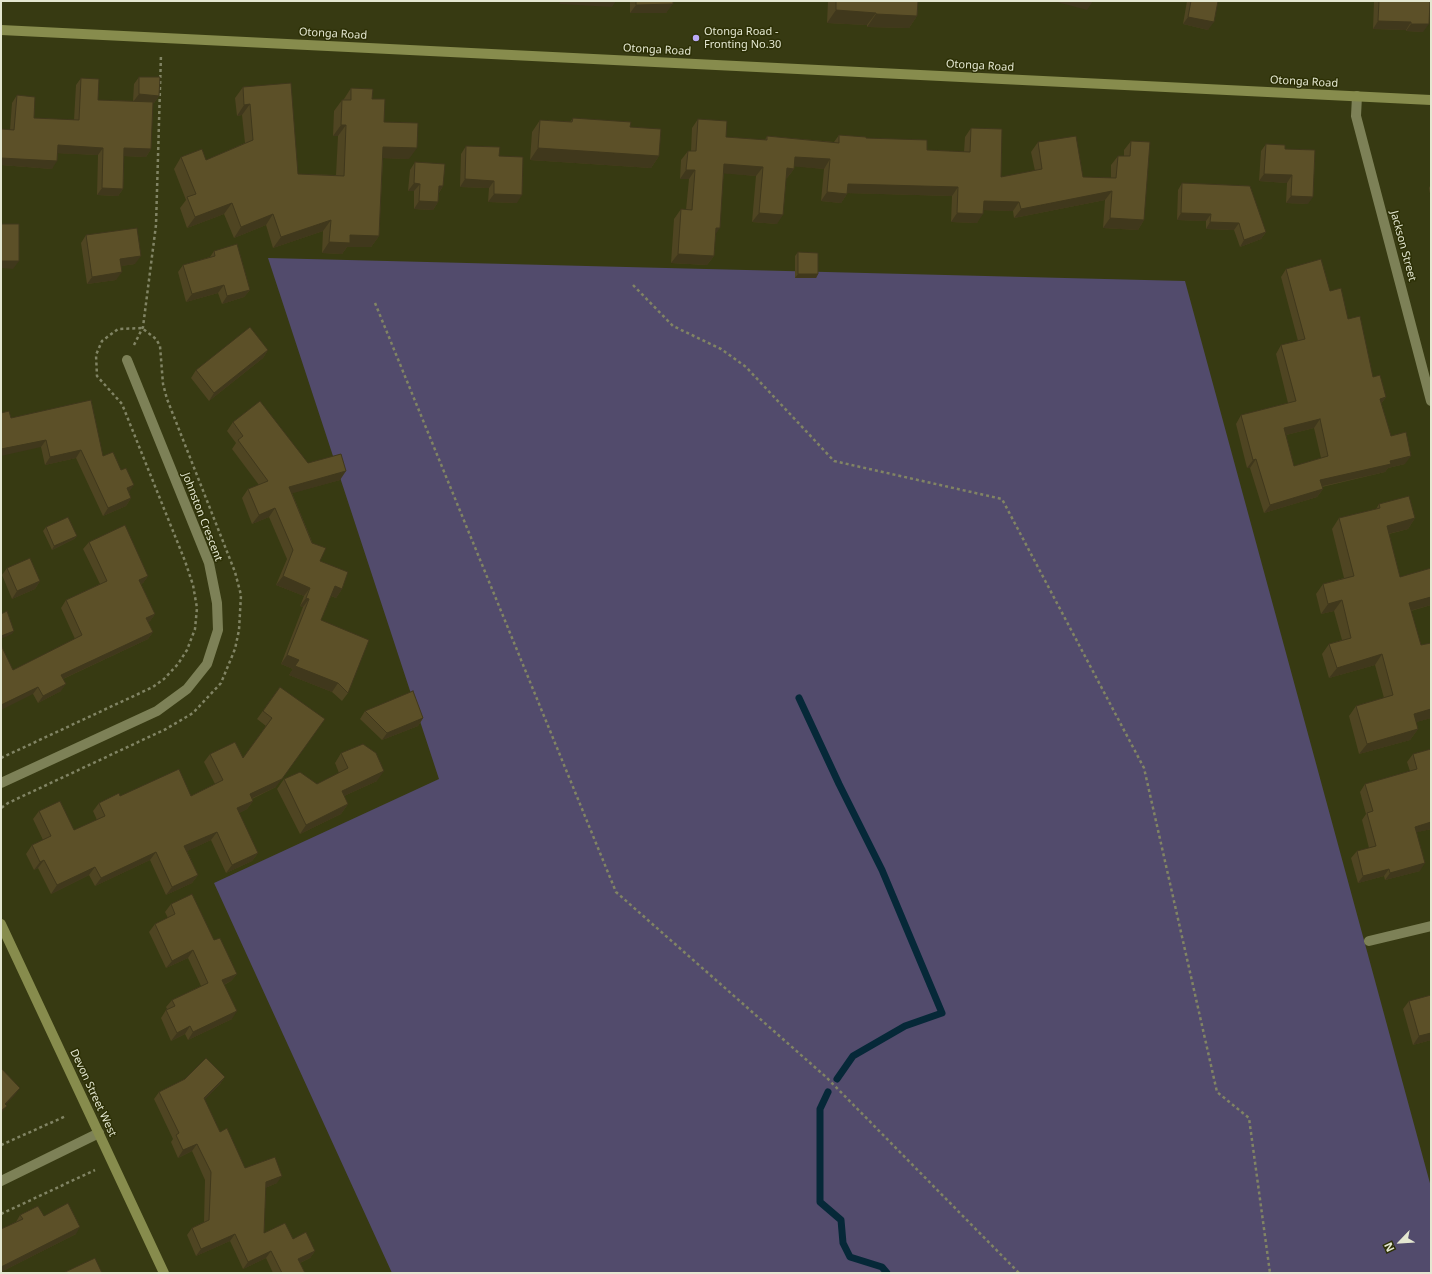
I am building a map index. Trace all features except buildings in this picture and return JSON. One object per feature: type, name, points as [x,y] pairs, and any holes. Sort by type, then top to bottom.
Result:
[{"type":"street","name":"Otonga Road","points":[[1,30],[1431,100]]},
{"type":"street","name":"Jackson Street","points":[[1357,96],[1356,116],[1431,401]]},
{"type":"street","name":"Johnston Crescent","points":[[1,783],[157,712],[187,689],[207,664],[218,630],[217,603],[209,563],[127,360]]},
{"type":"street","name":"Devon Street West","points":[[1,924],[164,1273]]},
{"type":"street","points":[[1369,941],[1431,926]]},
{"type":"street","points":[[1,1181],[99,1133]]},
{"type":"path","points":[[127,360],[142,328],[156,225],[162,38]]},
{"type":"path","points":[[633,285],[673,326],[721,349],[746,367],[834,461],[1002,499],[1144,768],[1217,1092],[1249,1118],[1270,1273]]},
{"type":"path","points":[[375,303],[616,892],[826,1077],[1019,1273]]},
{"type":"path","points":[[1,758],[153,686],[164,679],[178,664],[187,650],[195,628],[197,608],[193,585],[185,561],[122,404],[96,376],[96,355],[102,341],[118,329],[142,328],[156,340],[160,346],[163,384],[167,399],[235,572],[241,595],[239,630],[235,649],[221,683],[193,713],[166,730],[8,803],[1,808]]},
{"type":"path","points":[[1,1145],[66,1116]]},
{"type":"path","points":[[1,1214],[95,1170]]},
{"type":"shaded area","points":[[268,258],[1185,281],[1431,1187],[1431,1273],[392,1273],[214,883],[439,779]]},
{"type":"waterway","points":[[799,698],[839,784],[882,870],[942,1013],[905,1026],[853,1056],[837,1079]]},
{"type":"waterway","points":[[828,1092],[820,1109],[820,1202],[841,1220],[843,1243],[850,1257],[882,1267],[887,1273]]},
{"type":"place","name":"Otonga Road - Fronting No.30","points":[[696,38]]}]
